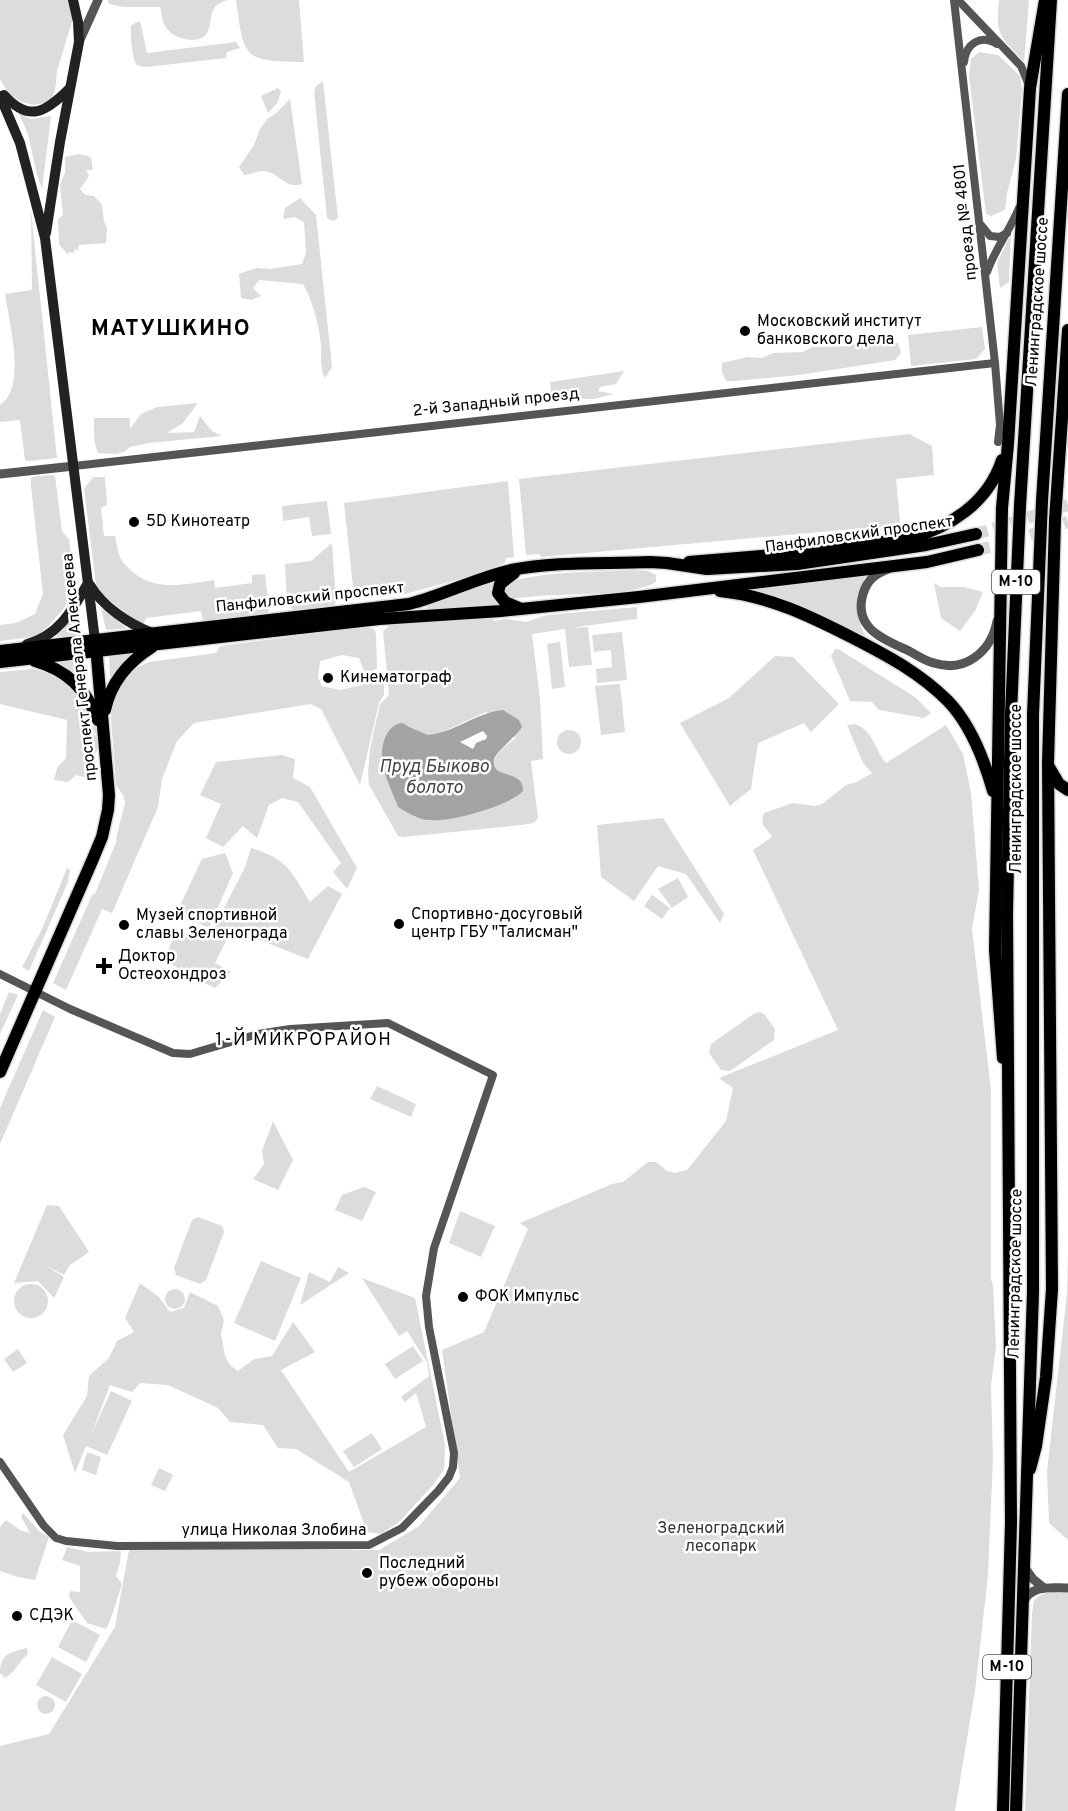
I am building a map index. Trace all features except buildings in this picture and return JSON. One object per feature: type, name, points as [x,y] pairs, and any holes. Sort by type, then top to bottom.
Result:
[{"type":"main road","name":"проспект Генерала Алексеева","points":[[45,238],[69,89],[79,42],[78,22],[72,0]]},
{"type":"main road","name":"Ленинградское шоссе","points":[[1008,1113],[995,950],[1003,443],[1030,88],[1045,0]]},
{"type":"main road","name":"Ленинградское шоссе","points":[[1003,1811],[1011,1523],[1007,914],[1011,714],[1020,506],[1051,0]]},
{"type":"main road","points":[[0,90],[15,107],[30,112],[49,108],[69,89]]},
{"type":"main road","name":"Ленинградское шоссе","points":[[1016,1811],[1033,1292],[1033,715],[1042,501],[1068,94]]},
{"type":"main road","name":"проспект Генерала Алексеева","points":[[0,96],[20,143],[45,238],[96,646],[109,795],[102,837],[93,861],[0,1072]]},
{"type":"main road","name":"Ленинградское шоссе","points":[[1026,1484],[1036,1446],[1046,1377],[1052,1289],[1047,763],[1055,520],[1068,330]]},
{"type":"main road","points":[[1062,432],[1068,407]]},
{"type":"main road","points":[[667,563],[772,555],[909,539],[926,534],[959,517],[978,499],[1000,467],[1003,443]]},
{"type":"main road","name":"Панфиловский проспект","points":[[0,662],[96,646],[409,604],[486,577],[526,567],[667,563],[707,569],[797,564],[926,545],[976,534]]},
{"type":"main road","name":"Панфиловский проспект","points":[[153,639],[520,609],[695,591],[927,562],[978,550]]},
{"type":"main road","points":[[520,609],[505,602],[498,592],[498,587],[505,579],[526,567]]},
{"type":"main road","points":[[0,650],[31,644],[55,632],[88,583],[94,593],[153,639],[119,676],[108,693],[104,735]]},
{"type":"main road","points":[[695,591],[738,593],[789,607],[898,661],[949,702],[969,729],[984,762],[996,806]]},
{"type":"main road","name":"Панфиловский проспект","points":[[0,650],[96,646]]},
{"type":"main road","points":[[28,659],[48,665],[72,681],[91,702],[104,735]]},
{"type":"main road","points":[[1047,763],[1059,784],[1068,790]]},
{"type":"street","points":[[79,42],[98,0]]},
{"type":"street","points":[[956,0],[1021,66],[1030,88]]},
{"type":"street","name":"проезд № 4801","points":[[956,0],[1003,443]]},
{"type":"street","points":[[963,72],[965,55],[971,44],[977,40],[992,41],[1003,48]]},
{"type":"street","points":[[986,275],[1023,198]]},
{"type":"street","points":[[980,219],[983,229],[990,236],[1000,237],[1008,232]]},
{"type":"street","name":"2-й Западный проезд","points":[[0,474],[995,363]]},
{"type":"street","points":[[903,565],[871,578],[862,595],[860,613],[867,626],[876,634],[933,663],[955,667],[969,662],[980,654],[992,640],[999,604]]},
{"type":"street","points":[[0,974],[35,991]]},
{"type":"street","name":"улица Николая Злобина","points":[[0,1462],[44,1526],[56,1538],[66,1541],[117,1546],[369,1545],[402,1528],[438,1491],[449,1477],[453,1467],[454,1453],[429,1327],[426,1296],[434,1248],[494,1075],[388,1023],[290,1029],[258,1034],[190,1054],[173,1053],[70,1009],[35,991]]},
{"type":"street","points":[[1023,1565],[1033,1579],[1044,1588]]},
{"type":"street","points":[[1022,1607],[1029,1593],[1044,1588],[1068,1588]]},
{"type":"green space","points":[[0,0],[71,0],[73,18],[57,71],[55,91],[52,98],[45,103],[34,105],[22,102],[9,94],[0,79]]},
{"type":"green space","points":[[108,0],[228,0],[215,7],[207,33],[193,40],[176,36],[168,30],[163,22],[160,7],[123,7],[109,4]]},
{"type":"green space","points":[[236,0],[299,0],[304,62],[269,60],[258,58],[250,53],[241,34]]},
{"type":"green space","points":[[999,0],[1029,0],[1024,62],[1001,35],[998,22]]},
{"type":"green space","points":[[140,21],[147,53],[236,42],[240,48],[227,52],[226,58],[139,66],[134,58],[131,25]]},
{"type":"green space","points":[[979,52],[998,55],[1020,76],[1022,89],[1016,159],[1005,210],[991,216],[986,214],[969,76],[971,59]]},
{"type":"green space","points":[[323,81],[338,218],[333,221],[327,218],[314,92],[316,86]]},
{"type":"green space","points":[[278,88],[281,91],[278,102],[268,113],[261,96]]},
{"type":"green space","points":[[290,99],[302,184],[288,184],[266,171],[244,175],[239,167],[254,145],[260,129],[268,118]]},
{"type":"green space","points":[[18,112],[30,119],[51,116],[42,189],[28,134]]},
{"type":"green space","points":[[79,154],[91,157],[93,170],[86,170],[89,176],[80,189],[85,195],[94,196],[102,205],[107,228],[106,243],[79,245],[78,251],[75,249],[74,253],[69,252],[68,255],[59,244],[58,219],[63,215],[60,185],[65,172],[65,157]]},
{"type":"green space","points":[[300,198],[316,215],[332,367],[325,378],[321,366],[321,345],[317,322],[303,284],[259,280],[253,288],[261,296],[251,300],[241,298],[239,274],[256,268],[271,269],[302,264],[306,253],[304,222],[295,217],[283,219],[285,208]]},
{"type":"green space","points":[[31,211],[57,458],[29,461],[25,460],[20,420],[0,422],[0,405],[8,396],[15,370],[5,294],[32,290]]},
{"type":"green space","points":[[1011,234],[1009,282],[1000,288],[997,263]]},
{"type":"green space","points":[[982,327],[985,349],[976,359],[911,366],[908,335]]},
{"type":"green space","points":[[866,340],[873,343],[898,343],[901,353],[895,360],[799,375],[726,381],[722,372],[722,363],[748,357],[762,358],[773,353],[803,352],[813,347],[849,346]]},
{"type":"green space","points":[[624,371],[616,384],[600,387],[598,391],[614,394],[594,399],[571,399],[562,392],[556,402],[551,393],[550,382]]},
{"type":"green space","points":[[198,403],[183,423],[167,433],[194,432],[200,416],[212,431],[222,436],[149,443],[130,447],[116,454],[98,453],[96,449],[94,418],[130,418],[130,429],[141,414],[157,407]]},
{"type":"green space","points":[[909,434],[932,446],[934,475],[896,479],[899,525],[541,557],[539,554],[526,555],[519,479]]},
{"type":"green space","points":[[55,476],[62,531],[69,539],[74,577],[71,594],[64,608],[43,632],[33,637],[0,641],[0,625],[16,623],[35,614],[43,594],[31,477]]},
{"type":"green space","points":[[93,477],[105,477],[107,505],[101,508],[104,536],[115,536],[121,559],[133,572],[143,579],[166,585],[214,580],[215,588],[252,583],[252,575],[265,574],[269,610],[267,613],[203,621],[201,611],[146,618],[143,627],[104,596],[96,584],[84,489]]},
{"type":"green space","points":[[508,481],[514,557],[506,558],[505,563],[463,578],[405,594],[354,597],[344,503]]},
{"type":"green space","points":[[327,501],[331,534],[312,536],[309,517],[283,521],[282,506]]},
{"type":"green space","points":[[332,543],[336,602],[333,607],[294,611],[287,602],[285,564],[311,561]]},
{"type":"green space","points":[[630,570],[648,571],[656,575],[656,582],[623,591],[510,599],[504,590],[504,586],[528,577]]},
{"type":"green space","points":[[867,573],[857,607],[867,640],[748,590],[763,585]]},
{"type":"green space","points":[[496,580],[491,591],[500,605],[428,609],[426,606]]},
{"type":"green space","points":[[934,583],[941,587],[964,587],[983,592],[975,611],[960,631],[941,618]]},
{"type":"green space","points":[[637,607],[637,619],[569,628],[588,627],[592,665],[569,667],[565,629],[532,634],[540,699],[543,759],[531,761],[538,818],[534,823],[521,825],[398,836],[369,785],[368,772],[370,749],[380,704],[389,695],[383,631],[390,625],[492,614],[494,621],[506,619],[526,622],[547,615]],"holes":[[[486,712],[516,738],[498,754],[494,764],[501,772],[520,779],[431,821],[415,817],[398,807],[403,723],[427,736],[438,734]]]},
{"type":"green space","points":[[101,608],[127,628],[106,630]]},
{"type":"green space","points":[[77,609],[81,634],[56,637]]},
{"type":"green space","points":[[367,627],[374,629],[376,634],[377,669],[365,673],[359,658],[342,655],[320,661],[318,677],[322,686],[340,690],[363,685],[363,679],[384,674],[384,695],[379,703],[360,785],[321,709],[310,704],[194,723],[177,741],[162,779],[158,807],[112,913],[102,909],[66,990],[53,983],[92,895],[95,894],[117,840],[125,803],[116,785],[111,718],[113,696],[122,680],[136,668],[149,662],[216,653],[220,646]]},
{"type":"green space","points":[[622,632],[627,680],[597,683],[596,669],[612,667],[611,650],[594,652],[592,635]]},
{"type":"green space","points":[[560,642],[565,687],[552,689],[547,644]]},
{"type":"green space","points":[[835,649],[915,697],[931,713],[924,718],[879,710],[872,702],[850,701],[831,656]]},
{"type":"green space","points":[[133,653],[110,678],[109,657]]},
{"type":"green space","points":[[775,656],[793,657],[839,704],[811,732],[804,723],[758,743],[751,789],[730,806],[680,723],[729,698]]},
{"type":"green space","points":[[83,660],[86,684],[59,662]]},
{"type":"green space","points":[[32,669],[50,674],[68,683],[89,703],[94,714],[97,735],[90,730],[97,737],[99,749],[84,765],[88,778],[76,775],[68,782],[54,780],[57,768],[66,758],[67,720],[0,704],[0,672]]},
{"type":"green space","points":[[620,684],[625,732],[601,735],[595,686]]},
{"type":"green space","name":"Зеленоградский лесопарк","points":[[854,724],[865,730],[886,763],[946,725],[963,754],[971,793],[979,890],[972,929],[991,1090],[991,1279],[996,1347],[991,1385],[993,1458],[988,1575],[975,1691],[955,1811],[0,1811],[0,1746],[49,1734],[115,1627],[129,1550],[379,1550],[419,1526],[460,1478],[442,1350],[484,1332],[528,1229],[520,1223],[612,1184],[623,1182],[648,1162],[656,1162],[667,1171],[675,1173],[687,1170],[726,1121],[733,1088],[719,1078],[838,1030],[753,850],[772,837],[763,825],[764,813],[793,803],[815,806],[822,804],[846,785],[857,782],[872,773],[863,763],[847,725]]},
{"type":"green space","points":[[569,730],[578,733],[581,742],[578,751],[569,754],[560,751],[557,742],[560,733]]},
{"type":"green space","points":[[282,755],[295,759],[293,778],[310,787],[357,868],[347,889],[333,872],[341,863],[298,802],[282,798],[269,805],[257,838],[243,826],[223,847],[206,838],[221,804],[200,795],[216,762]]},
{"type":"green space","points":[[663,818],[724,914],[720,923],[686,874],[658,866],[634,901],[601,877],[597,825]]},
{"type":"green space","points":[[251,848],[281,862],[298,882],[310,902],[328,886],[342,894],[308,959],[232,929],[215,963],[231,972],[215,988],[188,975],[165,959],[172,941],[214,928],[245,867]]},
{"type":"green space","points":[[225,853],[233,873],[209,928],[176,914],[202,859]]},
{"type":"green space","points":[[67,868],[70,870],[68,882],[29,971],[22,967],[43,927]]},
{"type":"green space","points":[[678,878],[688,897],[672,908],[658,889]]},
{"type":"green space","points":[[652,895],[670,908],[662,919],[644,906]]},
{"type":"green space","points":[[9,992],[18,995],[0,1034],[0,1014]]},
{"type":"green space","points":[[43,1010],[55,1017],[0,1144],[0,1108]]},
{"type":"green space","points":[[760,1012],[775,1029],[774,1040],[730,1071],[721,1070],[709,1053],[711,1044],[755,1013]]},
{"type":"green space","points":[[377,1086],[416,1104],[411,1117],[370,1099]]},
{"type":"green space","points":[[273,1121],[293,1160],[278,1190],[253,1179],[264,1164],[262,1151]]},
{"type":"green space","points":[[364,1187],[376,1192],[362,1221],[335,1210],[342,1195]]},
{"type":"green space","points":[[47,1205],[59,1206],[89,1252],[70,1265],[64,1275],[43,1264],[64,1277],[54,1298],[38,1281],[14,1283]]},
{"type":"green space","points":[[460,1211],[495,1226],[481,1257],[449,1243]]},
{"type":"green space","points":[[198,1217],[222,1226],[224,1232],[206,1280],[200,1284],[176,1275],[174,1268],[192,1220]]},
{"type":"green space","points":[[1068,1252],[1068,1540],[1049,1523],[1047,1471],[1067,1293]]},
{"type":"green space","points":[[261,1261],[301,1278],[275,1341],[234,1323]]},
{"type":"green space","points":[[338,1267],[349,1273],[300,1305],[309,1272],[330,1282]]},
{"type":"green space","points":[[362,1278],[415,1298],[445,1445],[444,1470],[399,1522],[381,1534],[367,1532],[349,1482],[296,1449],[278,1448],[263,1425],[230,1422],[218,1408],[168,1385],[140,1383],[132,1392],[110,1385],[91,1435],[111,1391],[132,1401],[107,1455],[86,1446],[75,1473],[63,1435],[87,1396],[89,1376],[109,1358],[117,1341],[134,1332],[125,1318],[140,1283],[159,1297],[170,1312],[184,1308],[190,1292],[218,1306],[224,1320],[221,1334],[225,1356],[230,1365],[238,1371],[254,1359],[272,1356],[293,1322],[315,1352],[281,1370],[349,1472],[426,1427],[416,1393],[405,1402],[401,1397],[429,1376],[427,1362],[407,1331],[399,1336]]},
{"type":"green space","points":[[31,1284],[43,1289],[48,1301],[43,1313],[31,1318],[19,1313],[14,1301],[19,1289]]},
{"type":"green space","points":[[175,1289],[182,1292],[185,1299],[182,1306],[175,1309],[168,1306],[165,1299],[168,1292]]},
{"type":"green space","points":[[413,1346],[423,1361],[395,1379],[385,1364]]},
{"type":"green space","points":[[18,1349],[27,1363],[13,1372],[4,1359]]},
{"type":"green space","points":[[372,1433],[382,1449],[354,1467],[343,1451]]},
{"type":"green space","points":[[87,1452],[101,1457],[96,1475],[82,1470]]},
{"type":"green space","points":[[159,1468],[173,1475],[165,1491],[151,1485]]},
{"type":"green space","points":[[23,1513],[39,1531],[49,1537],[35,1580],[0,1571],[0,1527],[6,1520],[20,1530],[30,1533],[21,1517]]},
{"type":"green space","points":[[67,1547],[88,1552],[121,1551],[116,1576],[122,1584],[106,1629],[87,1623],[69,1597],[70,1591],[80,1592],[80,1566],[62,1560]]},
{"type":"green space","points":[[1068,1593],[1068,1811],[1025,1811],[1032,1613],[1034,1600],[1042,1594]]},
{"type":"green space","points":[[72,1620],[100,1635],[86,1662],[58,1647]]},
{"type":"green space","points":[[27,1648],[28,1654],[5,1678],[0,1673],[4,1658]]},
{"type":"green space","points":[[52,1657],[82,1674],[66,1702],[36,1685]]},
{"type":"green space","points":[[42,1696],[50,1696],[55,1701],[53,1712],[42,1714],[37,1709],[37,1701]]},
{"type":"water","name":"Пруд Быково болото","points":[[503,710],[519,720],[522,727],[495,757],[494,766],[502,773],[518,779],[523,791],[516,797],[492,808],[449,819],[424,819],[398,807],[382,761],[382,748],[392,727],[403,723],[427,735],[446,731]],"holes":[[[483,731],[487,736],[486,739],[476,743],[473,749],[460,742]]]},
{"type":"tunnel","points":[[976,534],[1068,505]]},
{"type":"tunnel","points":[[978,550],[1007,543],[1068,522]]},
{"type":"place","name":"Московский институт банковского дела","points":[[745,331]]},
{"type":"place","name":"5D Кинотеатр","points":[[134,522]]},
{"type":"place","name":"Кинематограф","points":[[328,678]]},
{"type":"place","name":"Спортивно-досуговый центр ГБУ \"Талисман\"","points":[[399,924]]},
{"type":"place","name":"Музей спортивной славы Зеленограда","points":[[124,925]]},
{"type":"place","name":"Доктор Остеохондроз","points":[[104,966]]},
{"type":"place","name":"ФОК Импульс","points":[[463,1297]]},
{"type":"place","name":"Последний рубеж обороны","points":[[367,1573]]},
{"type":"place","name":"СДЭК","points":[[17,1616]]},
{"type":"district","name":"МАТУШКИНО","points":[[171,329]]},
{"type":"district","name":"1-Й МИКРОРАЙОН","points":[[304,1040]]}]
